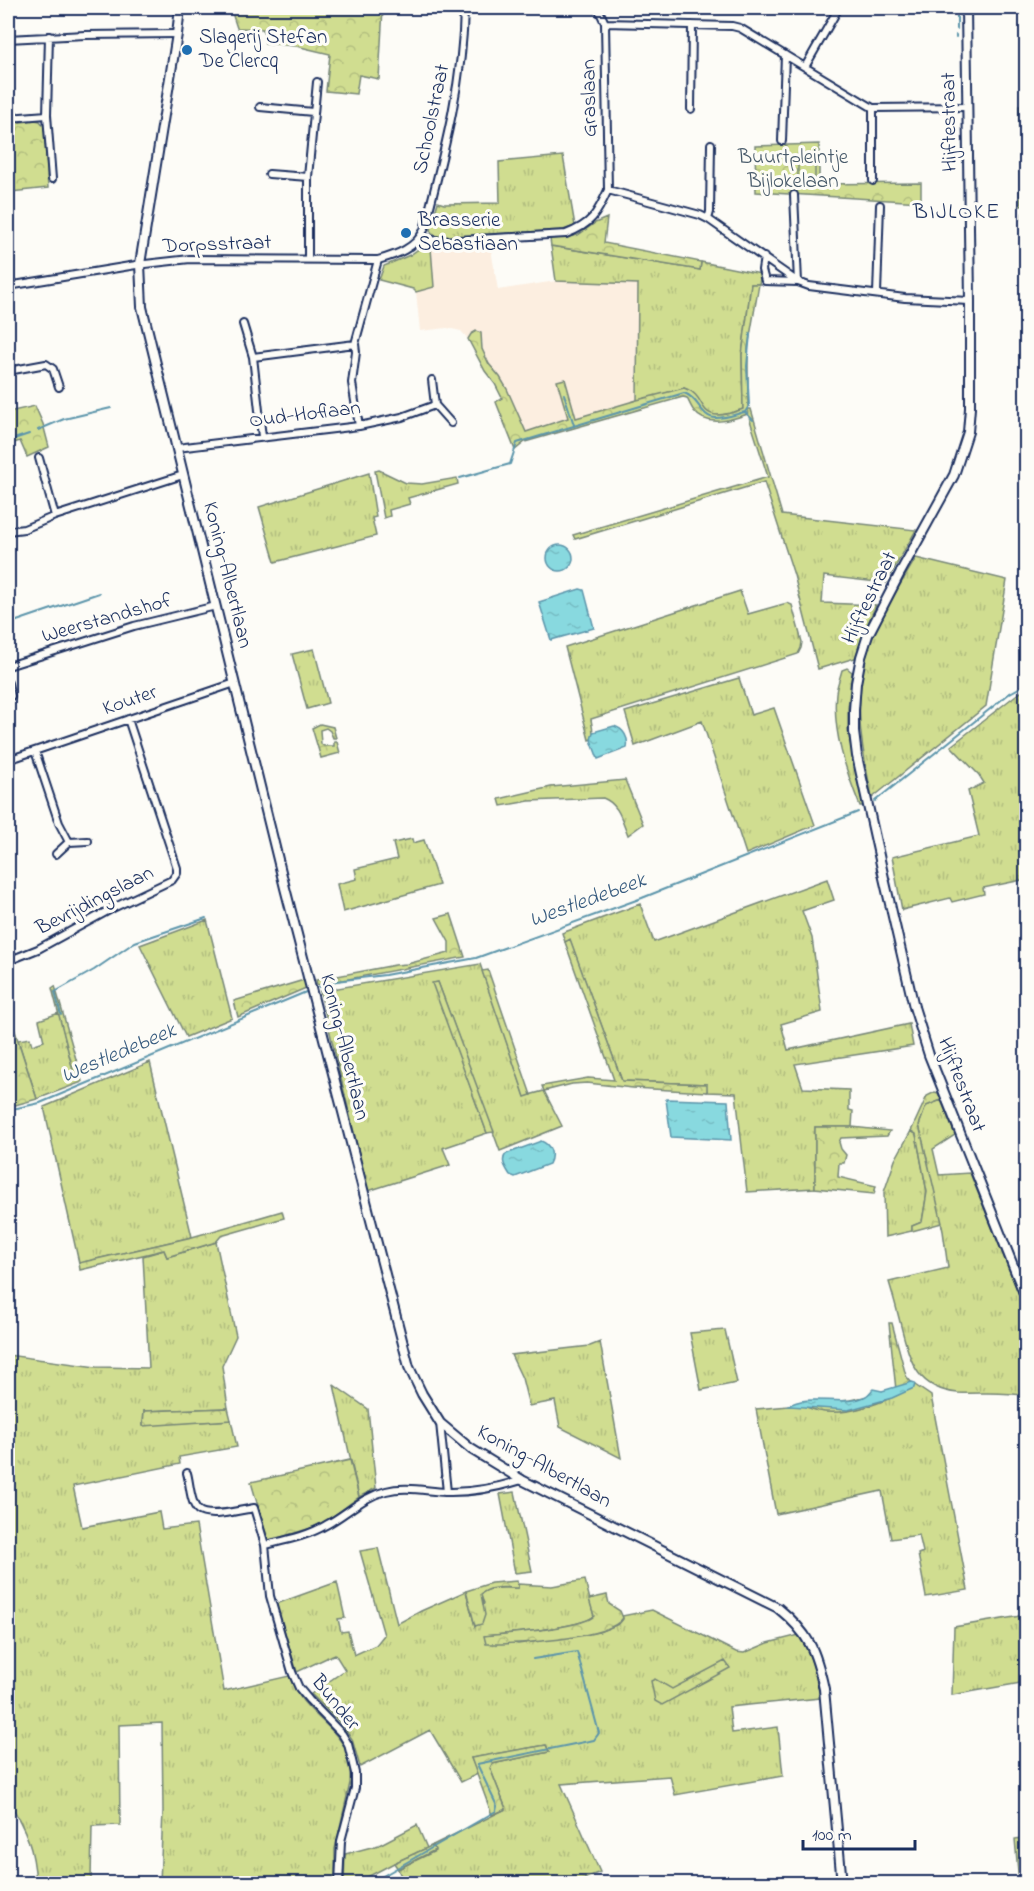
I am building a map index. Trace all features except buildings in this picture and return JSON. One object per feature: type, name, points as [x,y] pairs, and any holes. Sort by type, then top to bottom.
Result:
[{"type":"street","name":"Koning-Albertlaan","points":[[180,8],[141,264],[142,307],[288,899],[409,1367],[440,1423],[471,1449],[522,1480],[778,1608],[796,1622],[812,1646],[824,1689],[842,1884]]},
{"type":"street","name":"Schoolstraat","points":[[421,236],[450,129],[456,98],[463,45],[464,8]]},
{"type":"street","name":"Graslaan","points":[[598,8],[605,22],[609,190]]},
{"type":"street","name":"Hijftestraat","points":[[966,8],[970,301],[968,432],[954,475],[868,635],[856,683],[855,732],[857,756],[920,1026],[929,1055],[1026,1298]]},
{"type":"street","points":[[805,67],[837,11]]},
{"type":"street","points":[[605,22],[732,26],[740,28],[873,108],[968,107]]},
{"type":"street","points":[[691,109],[692,25]]},
{"type":"street","points":[[8,39],[177,34]]},
{"type":"street","points":[[49,36],[47,115],[52,180]]},
{"type":"street","points":[[782,141],[785,56]]},
{"type":"street","points":[[308,259],[308,177],[317,82]]},
{"type":"street","points":[[260,107],[313,112]]},
{"type":"street","points":[[873,108],[873,181]]},
{"type":"street","points":[[8,118],[47,115]]},
{"type":"street","points":[[708,219],[711,144]]},
{"type":"street","points":[[269,174],[308,177]]},
{"type":"street","points":[[421,236],[442,241],[566,234],[582,228],[591,221],[609,190],[700,215],[798,282],[809,286],[905,298],[970,301]]},
{"type":"street","points":[[794,195],[798,282]]},
{"type":"street","points":[[877,294],[880,205]]},
{"type":"street","name":"Dorpsstraat","points":[[8,286],[141,264],[190,259],[378,260],[403,251],[421,236]]},
{"type":"street","points":[[764,257],[762,270],[765,281],[798,282]]},
{"type":"street","points":[[359,426],[352,383],[356,352],[354,344],[378,260]]},
{"type":"street","points":[[243,324],[253,357],[262,437]]},
{"type":"street","points":[[253,357],[354,344]]},
{"type":"street","points":[[8,371],[46,364],[53,369],[59,387]]},
{"type":"street","points":[[432,380],[435,405],[451,423]]},
{"type":"street","name":"Oud-Hoflaan","points":[[177,448],[359,426],[402,417],[435,405]]},
{"type":"street","points":[[39,458],[55,516]]},
{"type":"street","points":[[8,531],[24,529],[55,516],[183,475]]},
{"type":"street","name":"Weerstandshof","points":[[8,666],[134,626],[216,606]]},
{"type":"street","points":[[8,683],[11,696]]},
{"type":"street","name":"Kouter","points":[[8,760],[235,683]]},
{"type":"street","name":"Bevrijdingslaan","points":[[8,961],[38,949],[174,878],[177,868],[128,719]]},
{"type":"street","points":[[35,751],[59,823],[69,842]]},
{"type":"street","points":[[56,854],[69,842],[88,841]]},
{"type":"street","points":[[440,1423],[447,1492]]},
{"type":"street","name":"Bunder","points":[[187,1473],[194,1503],[199,1510],[208,1514],[254,1508],[265,1545],[270,1596],[292,1671],[299,1688],[342,1734],[348,1744],[356,1773],[355,1788],[341,1841],[339,1884]]},
{"type":"street","points":[[265,1545],[310,1533],[328,1525],[361,1501],[388,1490],[484,1491],[522,1480]]},
{"type":"shaded area","points":[[490,244],[498,290],[556,281],[638,283],[637,400],[575,418],[565,379],[557,381],[568,418],[526,432],[507,389],[489,364],[482,348],[483,342],[471,334],[468,339],[461,331],[447,328],[420,331],[416,292],[434,287],[431,248]]},
{"type":"green space","points":[[233,8],[383,8],[379,79],[359,75],[356,94],[326,91],[330,54],[296,46],[265,43],[263,29],[237,28]]},
{"type":"green space","points":[[1019,106],[1026,106],[1026,205],[1020,206]]},
{"type":"green space","points":[[40,121],[44,126],[48,188],[11,192],[8,124]]},
{"type":"green space","name":"Buurtpleintje Bijlokelaan","points":[[819,144],[819,184],[921,183],[921,202],[756,192],[755,146]]},
{"type":"green space","points":[[798,154],[815,154],[815,183],[798,183]]},
{"type":"green space","points":[[563,156],[575,226],[563,230],[440,237],[432,234],[430,230],[438,202],[444,204],[500,203],[499,162]]},
{"type":"green space","points":[[1026,212],[1026,336],[1022,336],[1023,213]]},
{"type":"green space","points":[[607,218],[604,243],[701,262],[700,270],[551,246],[550,239],[578,235]]},
{"type":"green space","points":[[551,246],[700,270],[701,262],[761,274],[759,284],[751,284],[742,355],[743,409],[723,415],[712,415],[704,410],[693,395],[684,388],[637,401],[638,284],[556,281]]},
{"type":"green space","points":[[420,248],[431,248],[434,287],[416,292],[413,289],[379,280],[384,266]]},
{"type":"green space","points":[[751,284],[759,284],[748,348],[748,414],[712,421],[699,416],[687,398],[683,397],[525,442],[515,450],[496,402],[502,398],[468,339],[471,334],[476,331],[481,333],[482,349],[489,364],[507,389],[526,432],[568,418],[557,381],[565,379],[576,418],[684,388],[698,398],[709,413],[727,414],[743,409],[742,355]]},
{"type":"green space","points":[[35,406],[49,447],[27,457],[20,441],[8,445],[8,412]]},
{"type":"green space","points":[[748,409],[751,409],[782,515],[916,530],[886,583],[824,576],[822,603],[876,605],[855,658],[818,669],[794,575],[764,482],[575,539],[573,535],[768,477]]},
{"type":"green space","points":[[379,470],[406,483],[422,484],[457,478],[458,484],[408,498],[410,504],[389,510],[390,516],[384,518],[375,471]]},
{"type":"green space","points":[[369,473],[376,517],[372,518],[376,536],[275,562],[259,507]]},
{"type":"green space","points":[[916,558],[1007,580],[986,706],[872,798],[861,730],[861,678],[874,634]]},
{"type":"green space","points":[[740,591],[748,614],[787,603],[792,605],[802,642],[798,654],[591,719],[594,738],[589,740],[565,647]]},
{"type":"green space","points":[[314,649],[328,703],[307,709],[292,654]]},
{"type":"green space","points":[[847,668],[852,672],[848,731],[863,806],[860,806],[845,765],[836,722],[836,690],[842,670]]},
{"type":"green space","points":[[739,678],[751,715],[774,708],[815,825],[746,854],[702,721],[635,746],[625,712]]},
{"type":"green space","points":[[1026,689],[1026,895],[1022,880],[983,888],[984,894],[952,902],[950,898],[902,910],[892,857],[979,836],[968,791],[984,783],[951,746]]},
{"type":"green space","points":[[320,724],[333,727],[336,738],[333,738],[326,728],[320,730],[321,744],[334,746],[334,742],[337,742],[340,753],[321,758],[312,728]]},
{"type":"green space","points":[[625,780],[643,824],[628,835],[613,804],[603,798],[529,801],[501,806],[499,799],[551,787]]},
{"type":"green space","points":[[412,839],[413,843],[424,840],[439,885],[343,912],[337,884],[357,879],[355,869],[397,859],[393,843]]},
{"type":"green space","points":[[827,879],[834,900],[802,911],[812,938],[822,1012],[781,1024],[788,1050],[909,1024],[913,1046],[795,1064],[803,1088],[849,1090],[849,1110],[853,1111],[852,1127],[815,1127],[815,1188],[747,1192],[736,1093],[707,1092],[706,1084],[622,1081],[570,940],[565,942],[562,933],[640,904],[654,942]]},
{"type":"green space","points":[[451,914],[465,957],[317,985],[316,980],[407,964],[449,953],[449,942],[436,918]]},
{"type":"green space","points":[[207,920],[232,1018],[186,1037],[140,945]]},
{"type":"green space","points":[[570,939],[622,1081],[707,1084],[707,1092],[587,1083],[544,1091],[542,1086],[588,1078],[614,1080],[565,942]]},
{"type":"green space","points":[[480,964],[525,1096],[544,1091],[562,1126],[500,1151],[438,982],[433,983],[487,1133],[443,1148],[450,1165],[368,1191],[320,991]]},
{"type":"green space","points":[[488,970],[531,1095],[525,1097],[482,971]]},
{"type":"green space","points":[[304,980],[306,988],[238,1017],[234,1001]]},
{"type":"green space","points":[[438,982],[494,1132],[487,1133],[432,983]]},
{"type":"green space","points":[[55,986],[80,1073],[74,1074],[52,988]]},
{"type":"green space","points":[[59,1013],[74,1074],[80,1073],[82,1082],[37,1099],[18,1040],[30,1038],[32,1045],[44,1041],[39,1020]]},
{"type":"green space","points":[[14,1028],[37,1099],[8,1107],[8,1030]]},
{"type":"green space","points":[[150,1062],[192,1237],[79,1263],[44,1107]]},
{"type":"green space","points":[[935,1092],[941,1100],[926,1106],[919,1125],[942,1223],[912,1231],[912,1226],[922,1222],[927,1192],[916,1134],[911,1131],[927,1096]]},
{"type":"green space","points":[[941,1100],[955,1135],[933,1149],[939,1175],[970,1173],[1026,1312],[1026,1396],[944,1391],[918,1373],[905,1342],[889,1282],[948,1268],[943,1231],[919,1125],[926,1106]]},
{"type":"green space","points":[[815,1127],[852,1127],[890,1131],[887,1136],[841,1138],[839,1142],[846,1155],[844,1163],[839,1163],[838,1177],[876,1186],[874,1194],[815,1188]]},
{"type":"green space","points":[[911,1131],[916,1134],[927,1192],[922,1222],[912,1226],[912,1231],[885,1237],[884,1192],[895,1160]]},
{"type":"green space","points":[[282,1211],[284,1218],[221,1236],[216,1242],[167,1257],[164,1250],[80,1270],[79,1263],[192,1237]]},
{"type":"green space","points":[[216,1242],[236,1336],[222,1366],[228,1408],[144,1411],[143,1425],[231,1420],[237,1447],[179,1457],[180,1464],[73,1486],[82,1527],[159,1512],[162,1529],[196,1525],[224,1691],[289,1676],[303,1701],[343,1745],[350,1768],[350,1783],[335,1849],[335,1883],[160,1883],[163,1811],[162,1723],[119,1725],[120,1825],[92,1826],[91,1880],[36,1883],[28,1840],[8,1800],[8,1355],[96,1367],[149,1368],[143,1256],[164,1250],[167,1257]]},
{"type":"green space","points":[[889,1323],[892,1323],[906,1376],[912,1383],[910,1389],[866,1407],[841,1412],[818,1411],[800,1405],[850,1400],[896,1390]]},
{"type":"green space","points":[[725,1330],[737,1383],[701,1390],[690,1333]]},
{"type":"green space","points":[[600,1342],[621,1458],[560,1427],[555,1401],[529,1406],[522,1378],[511,1355],[590,1346]]},
{"type":"green space","points":[[912,1383],[931,1396],[968,1590],[926,1597],[918,1554],[923,1552],[919,1535],[891,1539],[882,1491],[776,1514],[756,1409],[800,1405],[846,1411]]},
{"type":"green space","points":[[334,1385],[368,1409],[376,1488],[359,1497]]},
{"type":"green space","points":[[228,1408],[231,1420],[143,1426],[144,1411]]},
{"type":"green space","points":[[350,1460],[359,1497],[321,1525],[268,1541],[251,1482]]},
{"type":"green space","points":[[515,1492],[532,1571],[515,1573],[500,1494]]},
{"type":"green space","points":[[378,1548],[397,1624],[466,1591],[475,1626],[484,1603],[480,1594],[484,1591],[518,1588],[518,1584],[552,1586],[585,1580],[594,1616],[587,1620],[542,1630],[484,1636],[518,1644],[599,1632],[619,1624],[623,1619],[622,1616],[652,1610],[736,1652],[744,1653],[768,1643],[799,1635],[813,1665],[820,1698],[729,1707],[732,1733],[778,1727],[783,1776],[675,1795],[670,1776],[561,1784],[600,1872],[572,1884],[404,1883],[398,1869],[435,1851],[433,1845],[506,1809],[490,1768],[492,1764],[549,1752],[546,1745],[471,1758],[478,1774],[461,1782],[430,1730],[360,1767],[352,1739],[344,1727],[311,1694],[345,1670],[335,1654],[297,1672],[276,1604],[337,1582],[345,1618],[338,1619],[341,1632],[348,1631],[354,1655],[376,1645],[384,1635],[360,1551]]},
{"type":"green space","points":[[517,1581],[518,1588],[494,1588],[481,1594],[485,1615],[482,1624],[475,1626],[466,1591],[491,1583]]},
{"type":"green space","points":[[607,1595],[609,1604],[620,1611],[623,1618],[614,1625],[580,1636],[486,1644],[484,1636],[542,1630],[587,1620],[594,1616],[589,1599]]},
{"type":"green space","points":[[1026,1615],[1026,1682],[952,1695],[954,1627]]},
{"type":"green space","points":[[725,1661],[730,1668],[662,1705],[655,1701],[651,1681],[655,1679],[672,1689]]},
{"type":"green space","points":[[546,1745],[549,1752],[492,1764],[490,1768],[506,1809],[492,1815],[471,1758]]},
{"type":"green space","points":[[417,1825],[427,1848],[356,1883],[344,1884],[345,1854],[379,1845]]},
{"type":"green space","points":[[1026,1837],[1026,1883],[1019,1883],[1015,1839]]},
{"type":"green space","points":[[433,1845],[435,1850],[398,1869],[394,1863]]},
{"type":"water","points":[[560,545],[569,549],[573,558],[569,567],[560,571],[551,567],[547,558],[551,549]]},
{"type":"water","points":[[580,589],[584,590],[594,628],[551,640],[539,602]]},
{"type":"water","points":[[614,726],[625,734],[627,748],[598,759],[591,740],[593,732]]},
{"type":"water","points":[[666,1099],[728,1101],[731,1140],[671,1137]]},
{"type":"water","points":[[541,1141],[551,1150],[549,1164],[515,1177],[510,1175],[504,1162],[506,1154]]},
{"type":"water","points":[[915,1383],[914,1388],[892,1398],[848,1410],[788,1406],[806,1400],[847,1401],[866,1396],[873,1389],[882,1391]]},
{"type":"waterway","points":[[957,8],[957,29]]},
{"type":"waterway","points":[[460,478],[510,464],[517,443],[684,393],[689,395],[711,417],[745,412],[749,406],[747,366],[750,334]]},
{"type":"waterway","points":[[564,394],[574,425]]},
{"type":"waterway","points":[[38,430],[64,419],[111,408]]},
{"type":"waterway","points":[[745,412],[753,420]]},
{"type":"waterway","points":[[8,441],[29,434]]},
{"type":"waterway","points":[[8,624],[99,593]]},
{"type":"waterway","name":"Westledebeek","points":[[875,801],[1010,693],[1026,684]]},
{"type":"waterway","name":"Westledebeek","points":[[319,987],[336,981],[385,975],[476,958],[642,898],[858,812]]},
{"type":"waterway","points":[[61,1015],[55,992],[94,970],[135,942],[206,918]]},
{"type":"waterway","name":"Westledebeek","points":[[8,1110],[40,1103],[306,992]]},
{"type":"waterway","points":[[369,1884],[496,1811],[497,1806],[477,1764],[594,1740],[599,1733],[577,1652],[533,1659]]},
{"type":"place","name":"Slagerij Stefan De Clercq","points":[[187,50]]},
{"type":"place","name":"Brasserie Sebastiaan","points":[[406,233]]},
{"type":"district","name":"BIJLOKE","points":[[957,213]]}]
